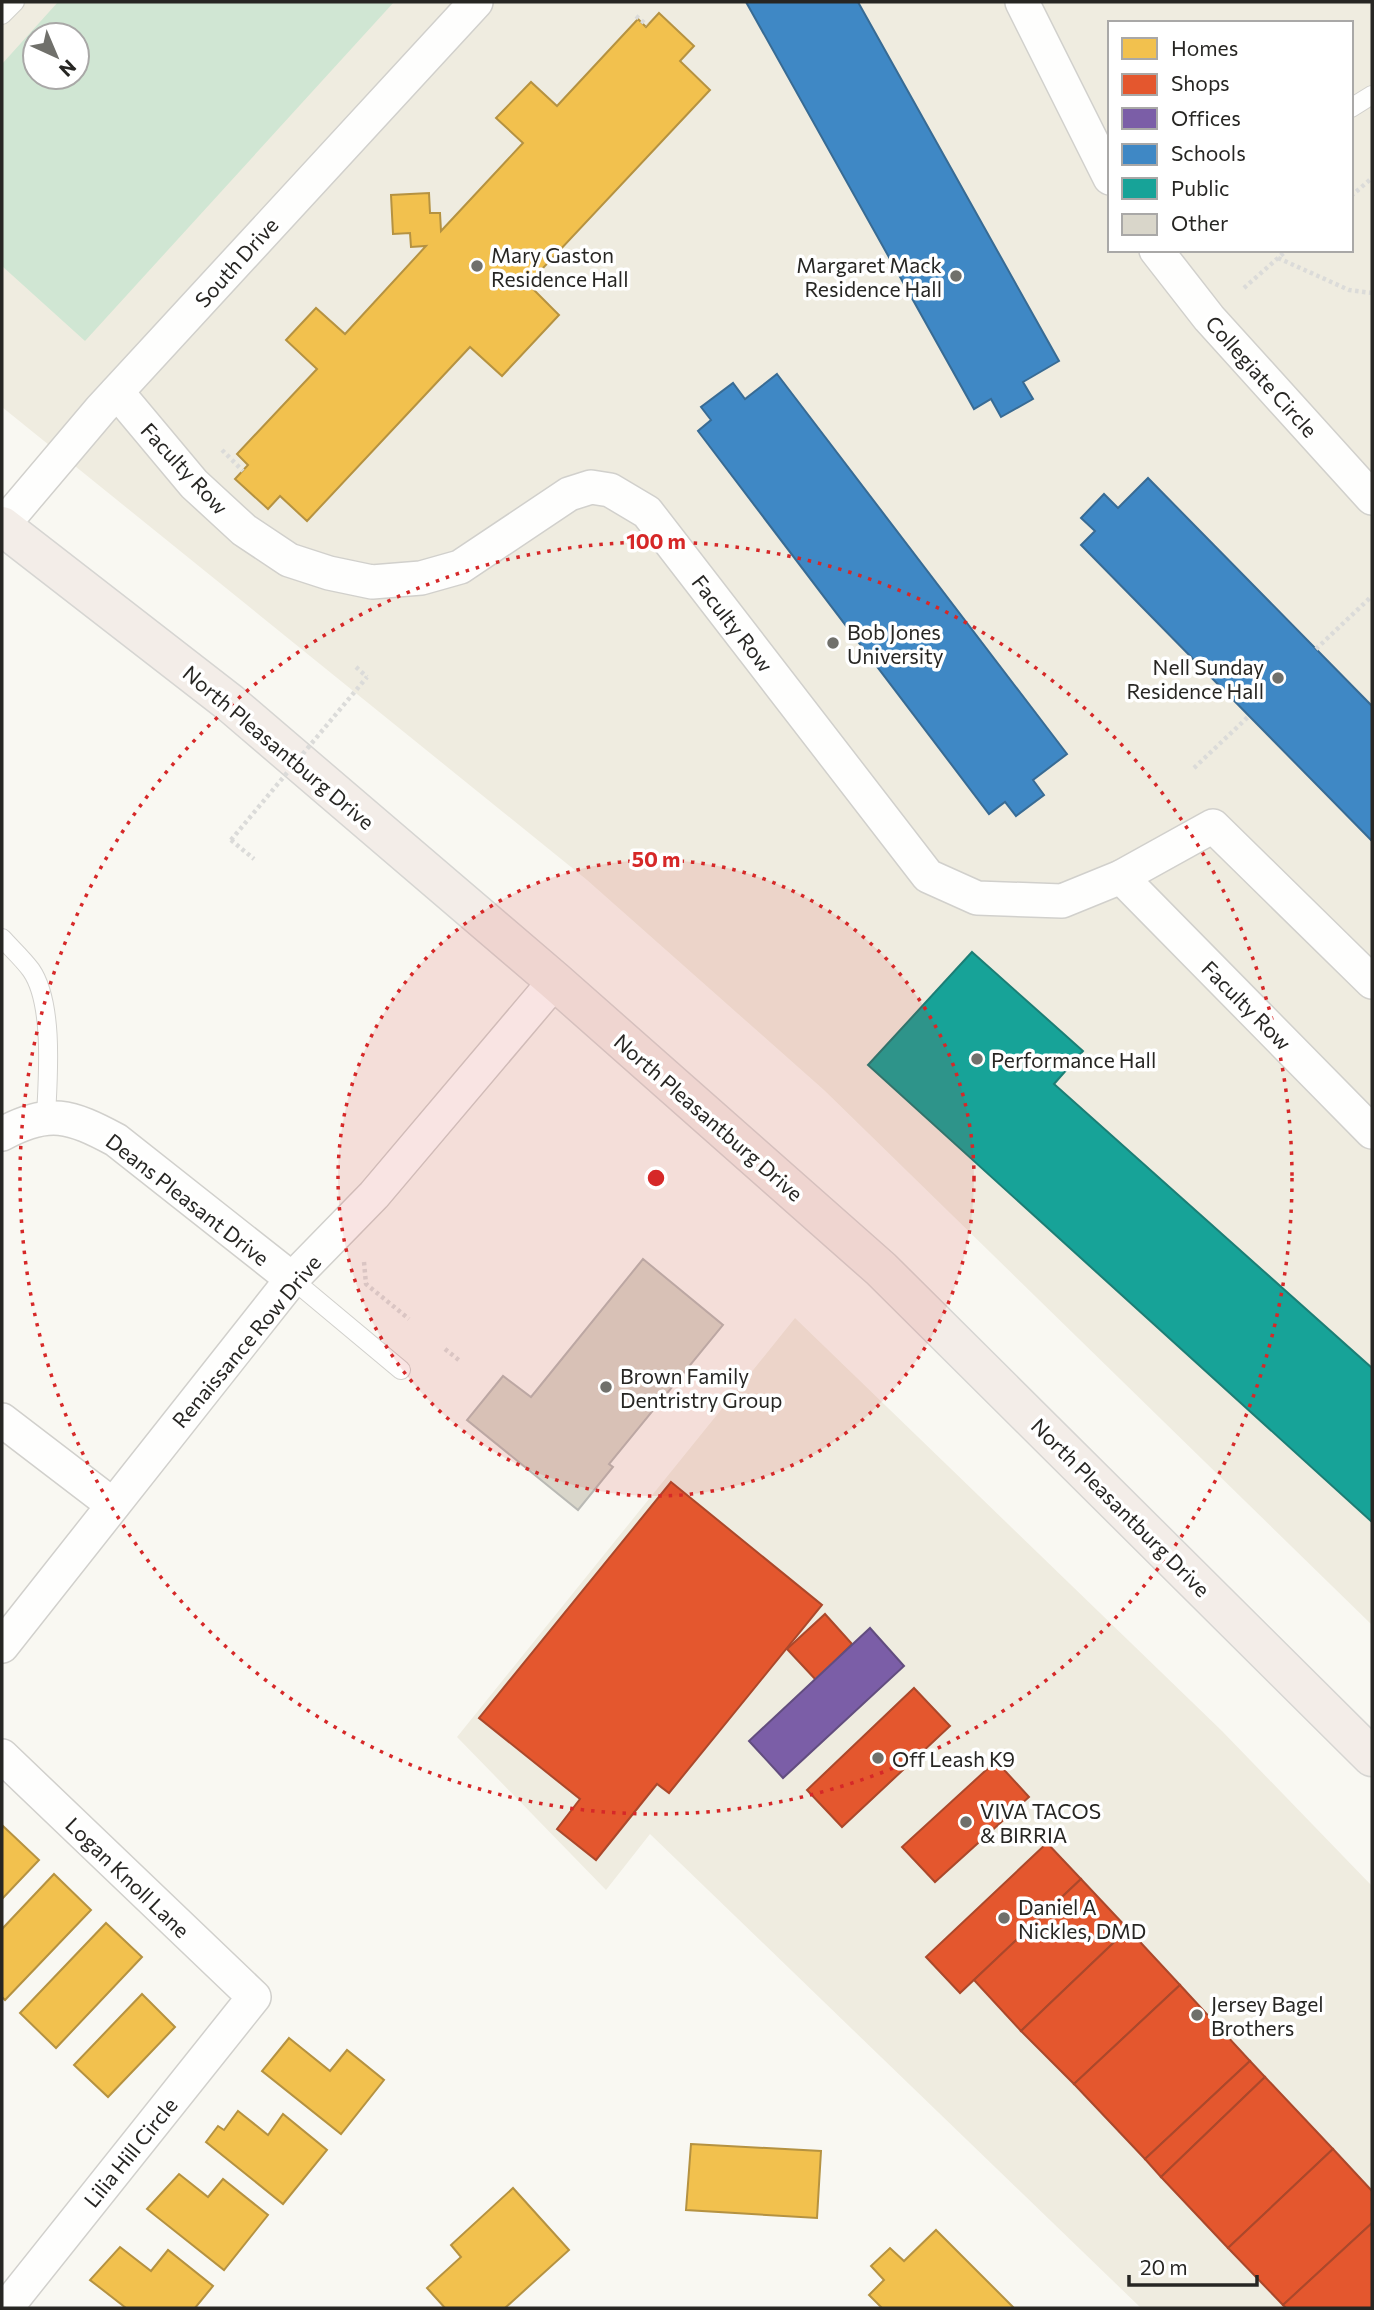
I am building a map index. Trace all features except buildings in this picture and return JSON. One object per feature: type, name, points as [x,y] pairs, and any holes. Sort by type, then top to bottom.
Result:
[{"type":"main road","name":"North Pleasantburg Drive","points":[[2,526],[230,703],[555,981],[881,1269],[1372,1757]]},
{"type":"street","name":"South Drive","points":[[2,526],[117,392],[476,2]]},
{"type":"street","points":[[1022,2],[1108,174]]},
{"type":"street","name":"Collegiate Circle","points":[[1158,252],[1209,318],[1372,498]]},
{"type":"street","name":"Faculty Row","points":[[117,392],[194,484],[244,530],[289,560],[329,573],[372,582],[421,578],[460,566],[569,494],[591,487],[610,490],[647,512],[928,876],[978,898],[1062,901],[1121,877],[1213,826],[1372,982]]},
{"type":"street","name":"Faculty Row","points":[[1121,877],[1372,1132]]},
{"type":"street","name":"Renaissance Row Drive","points":[[2,1646],[292,1279],[374,1195],[555,981]]},
{"type":"street","points":[[2,1134],[46,1116]]},
{"type":"street","name":"Deans Pleasant Drive","points":[[46,1116],[86,1124],[116,1140],[292,1279]]},
{"type":"street","points":[[2,1420],[113,1505]]},
{"type":"street","name":"Logan Knoll Lane","points":[[2,1756],[254,1997]]},
{"type":"street","name":"Lilia Hill Circle","points":[[6,2308],[254,1997]]},
{"type":"lane","points":[[2,15],[15,2]]},
{"type":"lane","points":[[1353,107],[1372,95]]},
{"type":"lane","points":[[2,938],[32,972],[45,1009],[48,1071],[46,1116]]},
{"type":"lane","points":[[292,1279],[401,1370]]},
{"type":"path","points":[[636,16],[647,25]]},
{"type":"path","points":[[1353,194],[1372,178]]},
{"type":"path","points":[[1244,288],[1285,252]]},
{"type":"path","points":[[1278,258],[1349,290],[1372,293]]},
{"type":"path","points":[[222,450],[243,471]]},
{"type":"path","points":[[1316,649],[1372,596]]},
{"type":"path","points":[[254,859],[231,840],[367,677],[356,667]]},
{"type":"path","points":[[1194,768],[1249,716]]},
{"type":"path","points":[[364,1262],[366,1284],[409,1319]]},
{"type":"path","points":[[445,1349],[460,1361]]},
{"type":"shaded area","name":"Bob Jones University","points":[[2,2],[1372,2],[1372,1625],[824,1090],[587,880],[2,407]]},
{"type":"shaded area","points":[[795,1318],[1222,1731],[1372,1886],[1372,2308],[1141,2308],[650,1834],[606,1890],[457,1737]]},
{"type":"green space","points":[[58,2],[394,2],[85,341],[2,266],[2,64],[21,43],[21,91],[91,91],[91,21],[41,21]]},
{"type":"place","name":"Mary Gaston Residence Hall","points":[[477,266]]},
{"type":"place","name":"Margaret Mack Residence Hall","points":[[956,276]]},
{"type":"place","name":"Bob Jones University","points":[[833,643]]},
{"type":"place","name":"Nell Sunday Residence Hall","points":[[1278,678]]},
{"type":"place","name":"Performance Hall","points":[[977,1059]]},
{"type":"place","name":"Brown Family Dentristry Group","points":[[606,1387]]},
{"type":"place","name":"Off Leash K9","points":[[878,1758]]},
{"type":"place","name":"VIVA TACOS & BIRRIA","points":[[966,1822]]},
{"type":"place","name":"Daniel A Nickles, DMD","points":[[1004,1918]]},
{"type":"place","name":"Jersey Bagel Brothers","points":[[1197,2015]]}]
